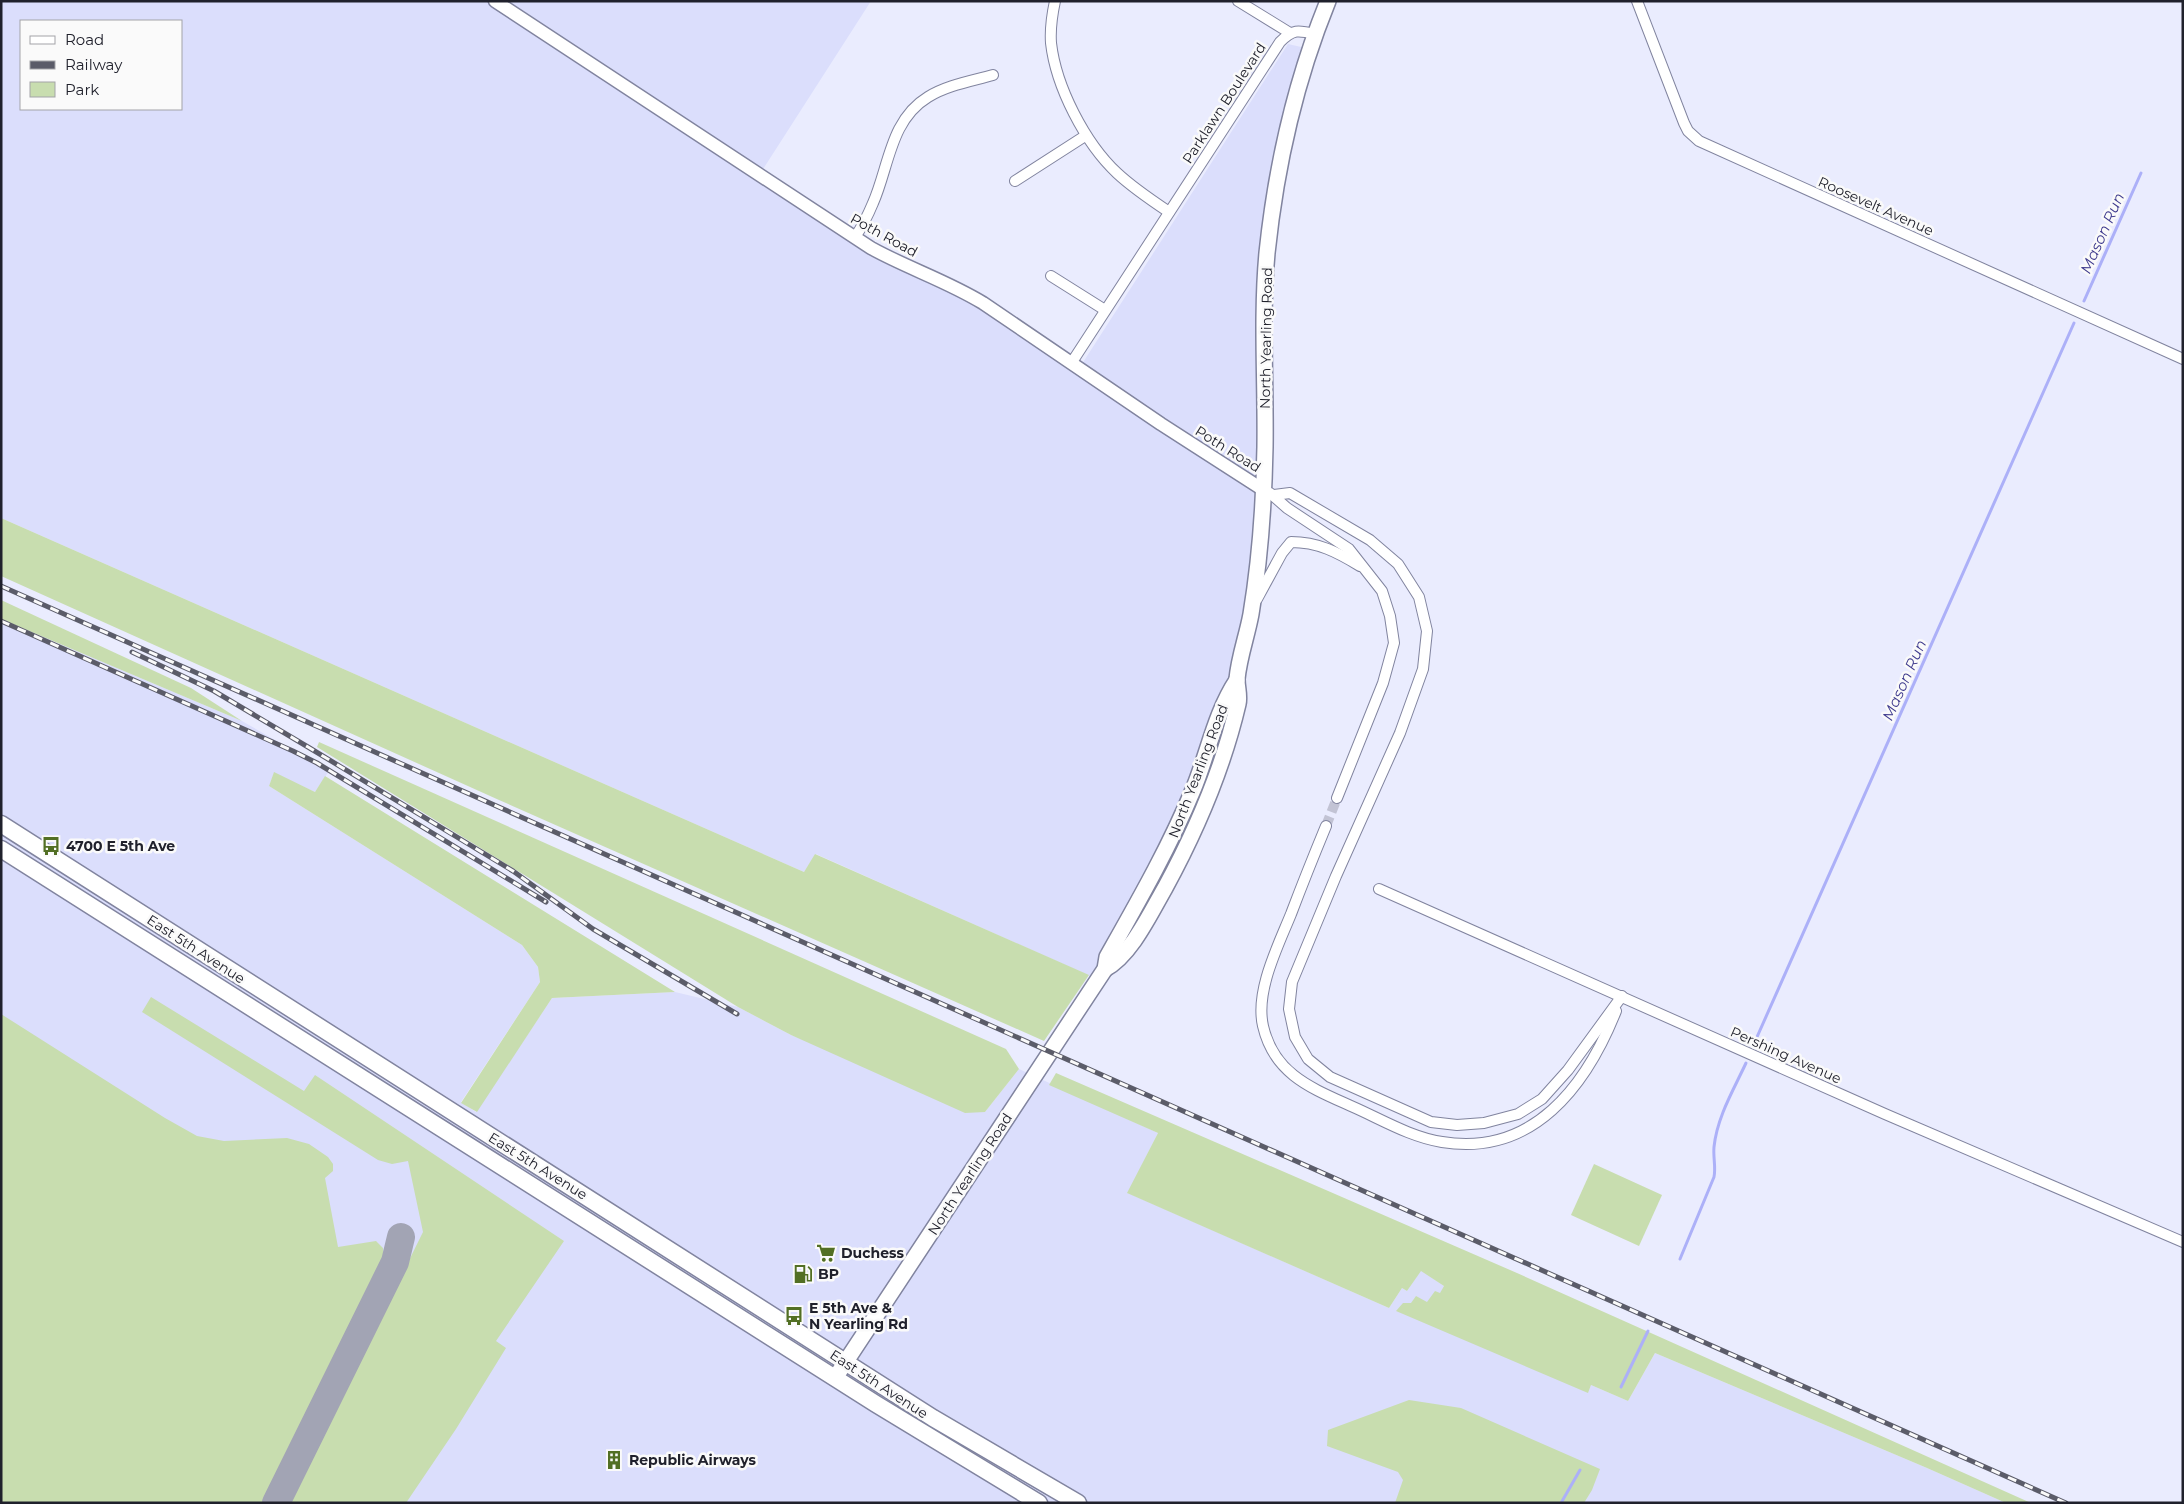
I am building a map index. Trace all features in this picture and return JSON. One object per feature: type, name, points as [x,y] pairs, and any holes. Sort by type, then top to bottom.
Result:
[{"type":"main road","name":"North Yearling Road","points":[[835,1378],[1105,969],[1117,963],[1145,923],[1175,870],[1193,831],[1222,758],[1239,700],[1237,680],[1251,614],[1268,492],[1265,448],[1263,308],[1271,220],[1291,113],[1315,34],[1328,1]]},
{"type":"main road","name":"East 5th Avenue","points":[[1,824],[957,1433],[1078,1503]]},
{"type":"main road","name":"East 5th Avenue","points":[[1,849],[835,1378],[1039,1503]]},
{"type":"street","name":"Poth Road","points":[[495,1],[855,237],[888,257],[970,294],[1161,424],[1268,492]]},
{"type":"street","points":[[1055,1],[1051,22],[1051,44],[1066,94],[1085,136],[1117,174],[1169,212]]},
{"type":"street","points":[[1238,1],[1290,33],[1303,31],[1315,34]]},
{"type":"street","name":"Roosevelt Avenue","points":[[1637,1],[1684,123],[1688,131],[1699,141],[2183,359]]},
{"type":"street","name":"Parklawn Boulevard","points":[[1072,362],[1280,42],[1290,33]]},
{"type":"street","points":[[855,237],[874,202],[898,129],[913,109],[939,90],[993,75]]},
{"type":"street","points":[[1015,181],[1085,136]]},
{"type":"street","points":[[1051,276],[1105,310]]},
{"type":"street","points":[[1268,492],[1287,508],[1349,549],[1382,591],[1390,616],[1394,642],[1382,684],[1338,798]]},
{"type":"street","points":[[1268,492],[1290,493],[1370,540],[1398,564],[1419,597],[1427,631],[1423,669],[1400,733],[1336,876],[1292,982],[1289,1009],[1296,1037],[1308,1059],[1330,1077],[1430,1122],[1457,1125],[1484,1123],[1518,1114],[1542,1098],[1568,1070],[1622,996]]},
{"type":"street","points":[[1251,614],[1264,584],[1282,552],[1291,542],[1309,542],[1331,550],[1365,569]]},
{"type":"street","points":[[1326,826],[1270,968],[1262,1001],[1263,1025],[1272,1052],[1290,1074],[1316,1090],[1426,1138],[1443,1142],[1486,1144],[1509,1138],[1528,1128],[1554,1110],[1570,1090],[1603,1044],[1622,996]]},
{"type":"street","name":"Pershing Avenue","points":[[1379,890],[1886,1114],[2183,1242]]},
{"type":"shaded area","points":[[1,1],[871,1],[758,177],[946,284],[1080,367],[1288,44],[1310,49],[1271,222],[1262,514],[1234,668],[1206,786],[1169,866],[1099,980],[816,854],[804,872],[1,518]]},
{"type":"shaded area","points":[[1,619],[242,721],[329,771],[315,792],[274,773],[269,786],[522,945],[538,967],[540,982],[461,1102],[476,1112],[552,998],[675,992],[738,1007],[791,1035],[985,1112],[1019,1069],[1158,1133],[1128,1193],[1389,1308],[1402,1288],[1407,1291],[1421,1270],[1444,1286],[1440,1294],[1588,1392],[1591,1385],[1628,1401],[1655,1353],[2006,1503],[1,1503]]},
{"type":"green space","points":[[1,518],[804,872],[815,854],[1089,975],[1044,1041],[499,800],[1,576]]},
{"type":"green space","points":[[1,600],[191,688],[242,721],[1,619]]},
{"type":"green space","points":[[319,742],[1006,1049],[1019,1069],[985,1112],[965,1113],[791,1035],[738,1007],[317,747]]},
{"type":"green space","points":[[274,772],[315,792],[325,776],[675,992],[552,998],[477,1112],[461,1103],[540,982],[538,967],[522,945],[269,786]]},
{"type":"green space","points":[[151,997],[304,1091],[315,1075],[564,1241],[496,1341],[506,1348],[456,1429],[406,1503],[289,1503],[423,1232],[408,1161],[392,1164],[378,1160],[142,1012]]},
{"type":"green space","points":[[1,1014],[165,1118],[197,1136],[224,1141],[287,1138],[309,1144],[328,1157],[333,1164],[333,1171],[325,1178],[338,1247],[376,1241],[383,1248],[384,1256],[262,1503],[1,1503]]},
{"type":"green space","points":[[1056,1073],[1517,1273],[2031,1503],[2006,1503],[1655,1353],[1628,1401],[1591,1385],[1588,1393],[1396,1311],[1403,1303],[1411,1303],[1416,1296],[1427,1302],[1435,1291],[1440,1293],[1444,1286],[1421,1271],[1407,1291],[1402,1288],[1389,1308],[1127,1193],[1158,1133],[1049,1085]]},
{"type":"green space","points":[[1594,1164],[1662,1195],[1639,1246],[1571,1215]]},
{"type":"green space","points":[[1409,1400],[1461,1408],[1600,1469],[1592,1490],[1584,1503],[1395,1503],[1403,1480],[1398,1472],[1327,1446],[1328,1430]]},
{"type":"waterway","name":"Mason Run","points":[[2084,301],[2141,173]]},
{"type":"waterway","name":"Mason Run","points":[[1753,1046],[2074,323]]},
{"type":"waterway","name":"Mason Run","points":[[1680,1259],[1714,1177],[1714,1147],[1719,1125],[1746,1063]]},
{"type":"waterway","name":"Mason Run","points":[[1621,1387],[1648,1331]]},
{"type":"waterway","name":"Mason Run","points":[[1561,1503],[1580,1470]]},
{"type":"taxiway","points":[[276,1503],[395,1262],[401,1237]]},
{"type":"tunnel","points":[[1326,826],[1337,798]]},
{"type":"railway","points":[[1,586],[2066,1503]]},
{"type":"railway","points":[[1,621],[317,763],[546,902]]},
{"type":"railway","points":[[132,652],[214,691],[308,747],[513,871],[593,929],[737,1014]]},
{"type":"place","name":"4700 E 5th Ave","points":[[51,846]]},
{"type":"place","name":"Duchess","points":[[826,1253]]},
{"type":"place","name":"BP","points":[[803,1274]]},
{"type":"place","name":"E 5th Ave & N Yearling Rd","points":[[794,1316]]},
{"type":"place","name":"Republic Airways","points":[[614,1460]]}]
